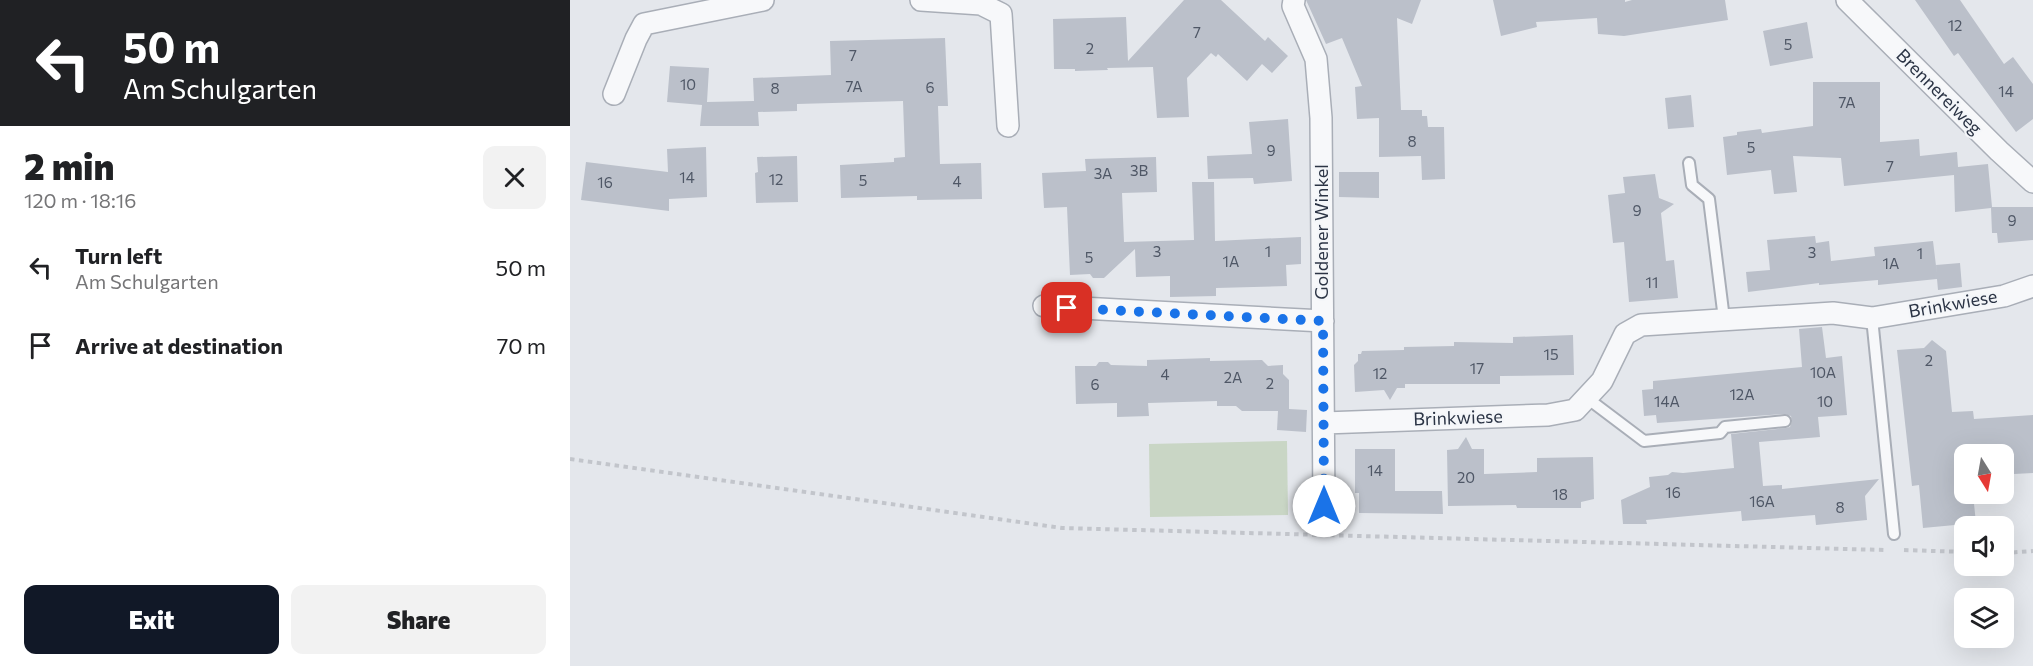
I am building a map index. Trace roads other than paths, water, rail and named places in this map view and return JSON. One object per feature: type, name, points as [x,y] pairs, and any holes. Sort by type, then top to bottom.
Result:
[{"type":"street","points":[[615,94],[644,24],[763,0]]},
{"type":"street","points":[[921,0],[981,4],[1000,14],[1008,126]]},
{"type":"street","name":"Goldener Winkel","points":[[1294,0],[1293,6],[1316,59],[1322,118],[1324,506]]},
{"type":"street","name":"Brennereiweg","points":[[1847,0],[2033,182]]},
{"type":"street","name":"Brinkwiese","points":[[1324,423],[1548,415],[1575,410],[1602,381],[1625,334],[1641,325],[1833,314],[1872,318],[2004,296],[2033,286]]},
{"type":"street","points":[[1044,306],[1323,321]]},
{"type":"lane","points":[[1689,163],[1692,185],[1710,199],[1724,319]]},
{"type":"lane","points":[[1872,318],[1894,534]]},
{"type":"lane","points":[[1587,398],[1644,441],[1720,433],[1725,427],[1785,421]]}]
